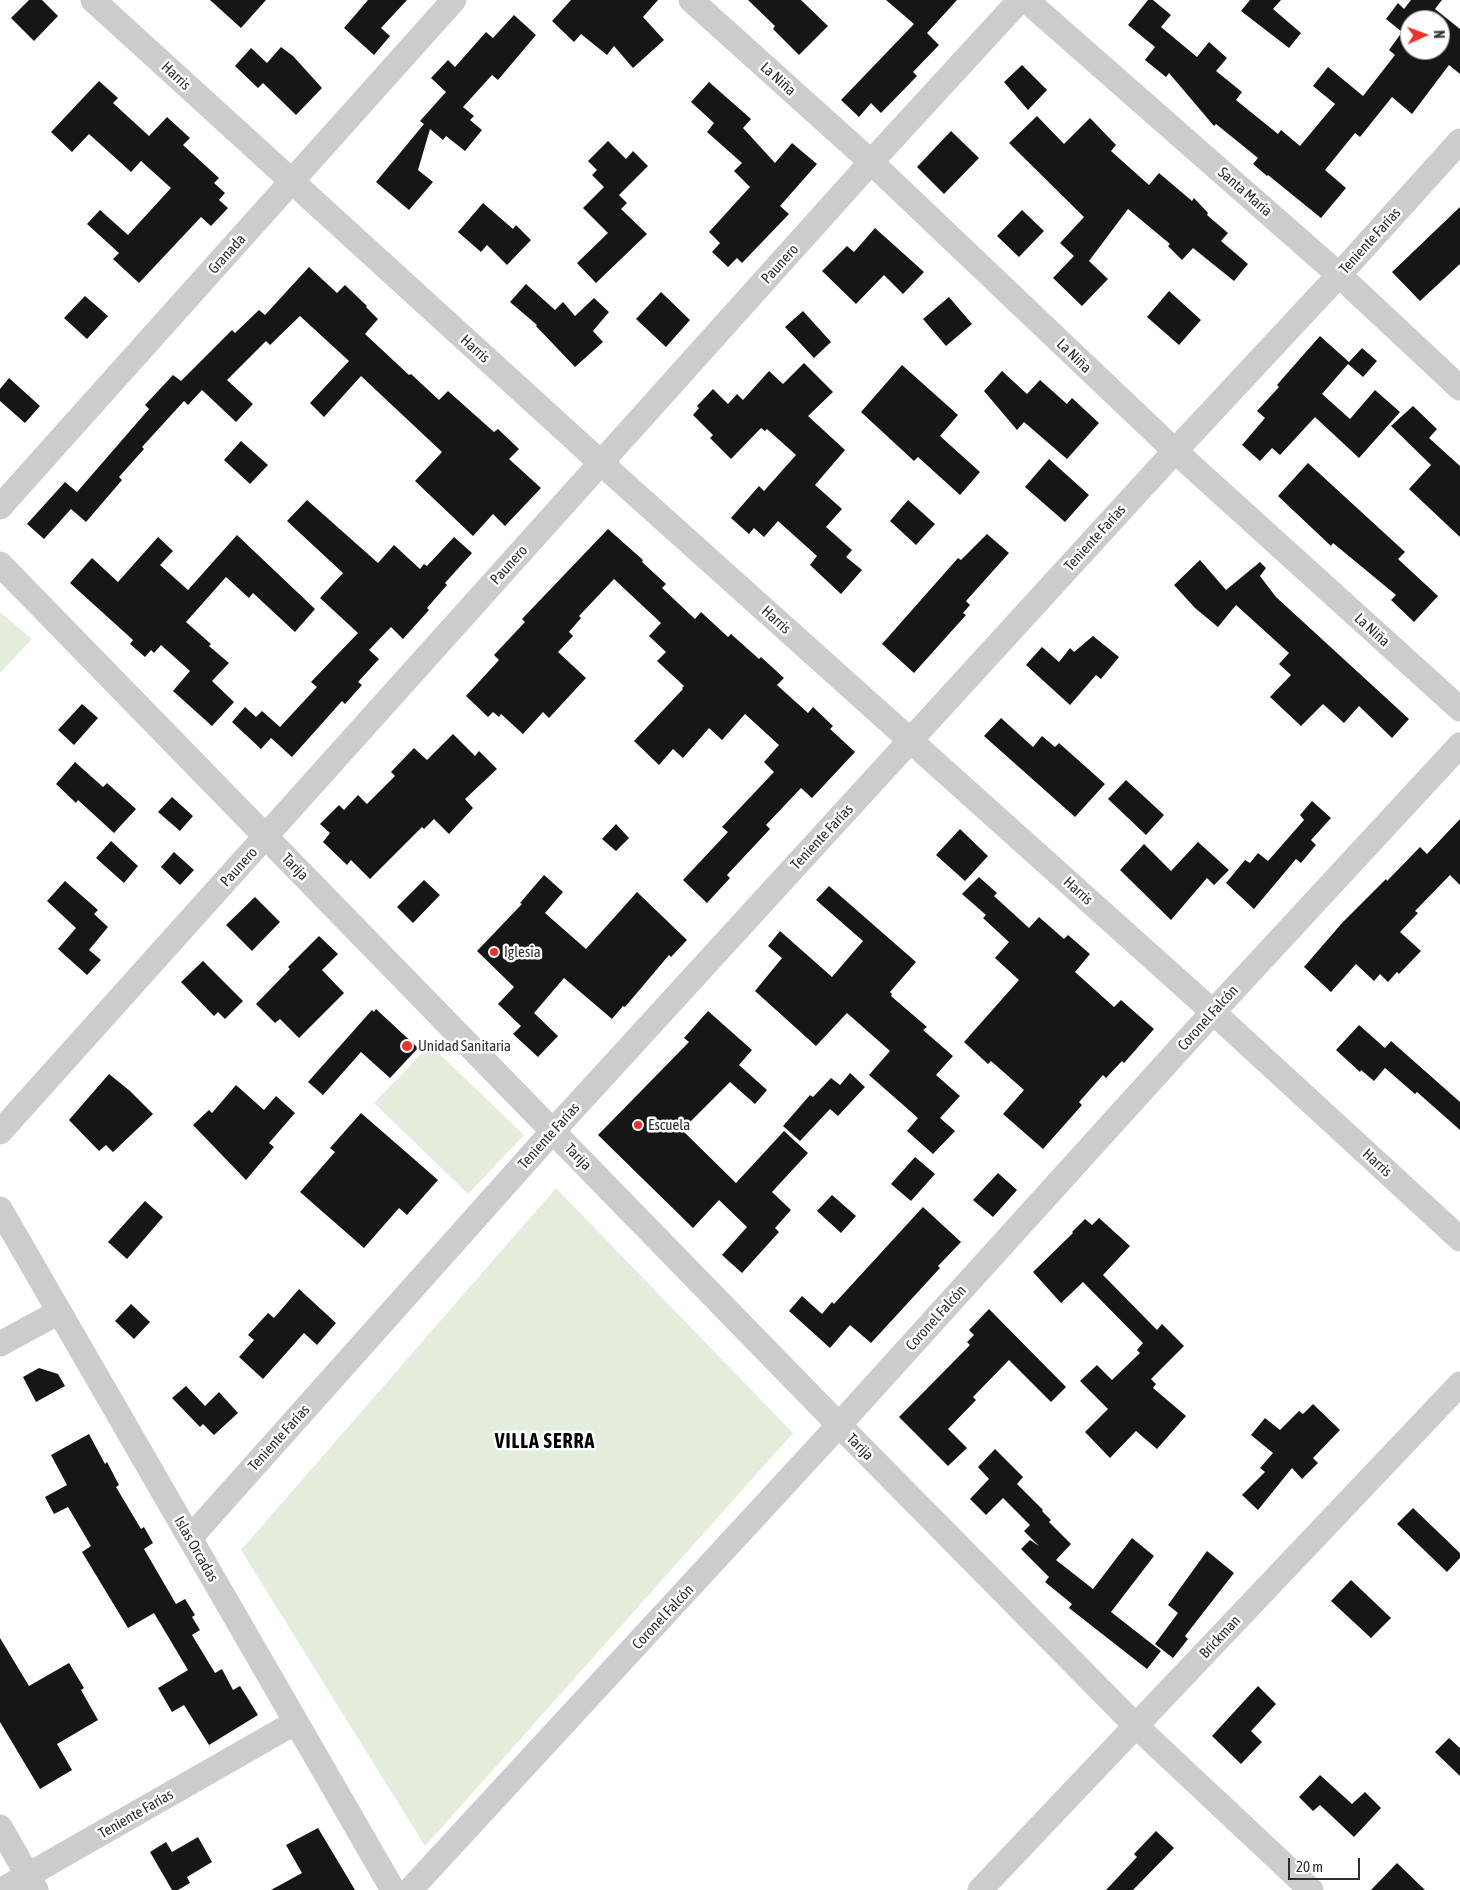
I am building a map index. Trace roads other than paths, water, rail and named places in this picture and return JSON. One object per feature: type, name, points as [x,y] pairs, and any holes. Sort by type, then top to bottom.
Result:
[{"type":"street","name":"Harris","points":[[94,0],[601,463],[1213,1012],[1460,1239]]},
{"type":"street","name":"Granada","points":[[0,507],[454,0]]},
{"type":"street","name":"La Niña","points":[[690,0],[871,162],[1174,452],[1460,709]]},
{"type":"street","name":"Paunero","points":[[0,1132],[871,162],[1020,0]]},
{"type":"street","name":"Santa María","points":[[1026,0],[1339,275],[1460,388]]},
{"type":"street","name":"Teniente Farías","points":[[190,1538],[553,1131],[1460,141]]},
{"type":"street","name":"Tarija","points":[[0,564],[839,1425],[1136,1726],[1311,1890]]},
{"type":"street","name":"Coronel Falcón","points":[[410,1890],[839,1425],[1213,1012],[1460,744]]},
{"type":"street","name":"Islas Orcadas","points":[[0,1209],[392,1890]]},
{"type":"street","points":[[0,1344],[59,1312]]},
{"type":"street","name":"Brickman","points":[[980,1890],[1460,1384]]},
{"type":"street","name":"Teniente Farías","points":[[2,1890],[32,1883],[296,1722]]},
{"type":"street","points":[[0,1827],[32,1883]]},
{"type":"place","name":"Iglesia","points":[[494,952]]},
{"type":"place","name":"Unidad Sanitaria","points":[[407,1046]]},
{"type":"place","name":"Escuela","points":[[638,1125]]},
{"type":"district","name":"VILLA SERRA","points":[[545,1442]]}]
